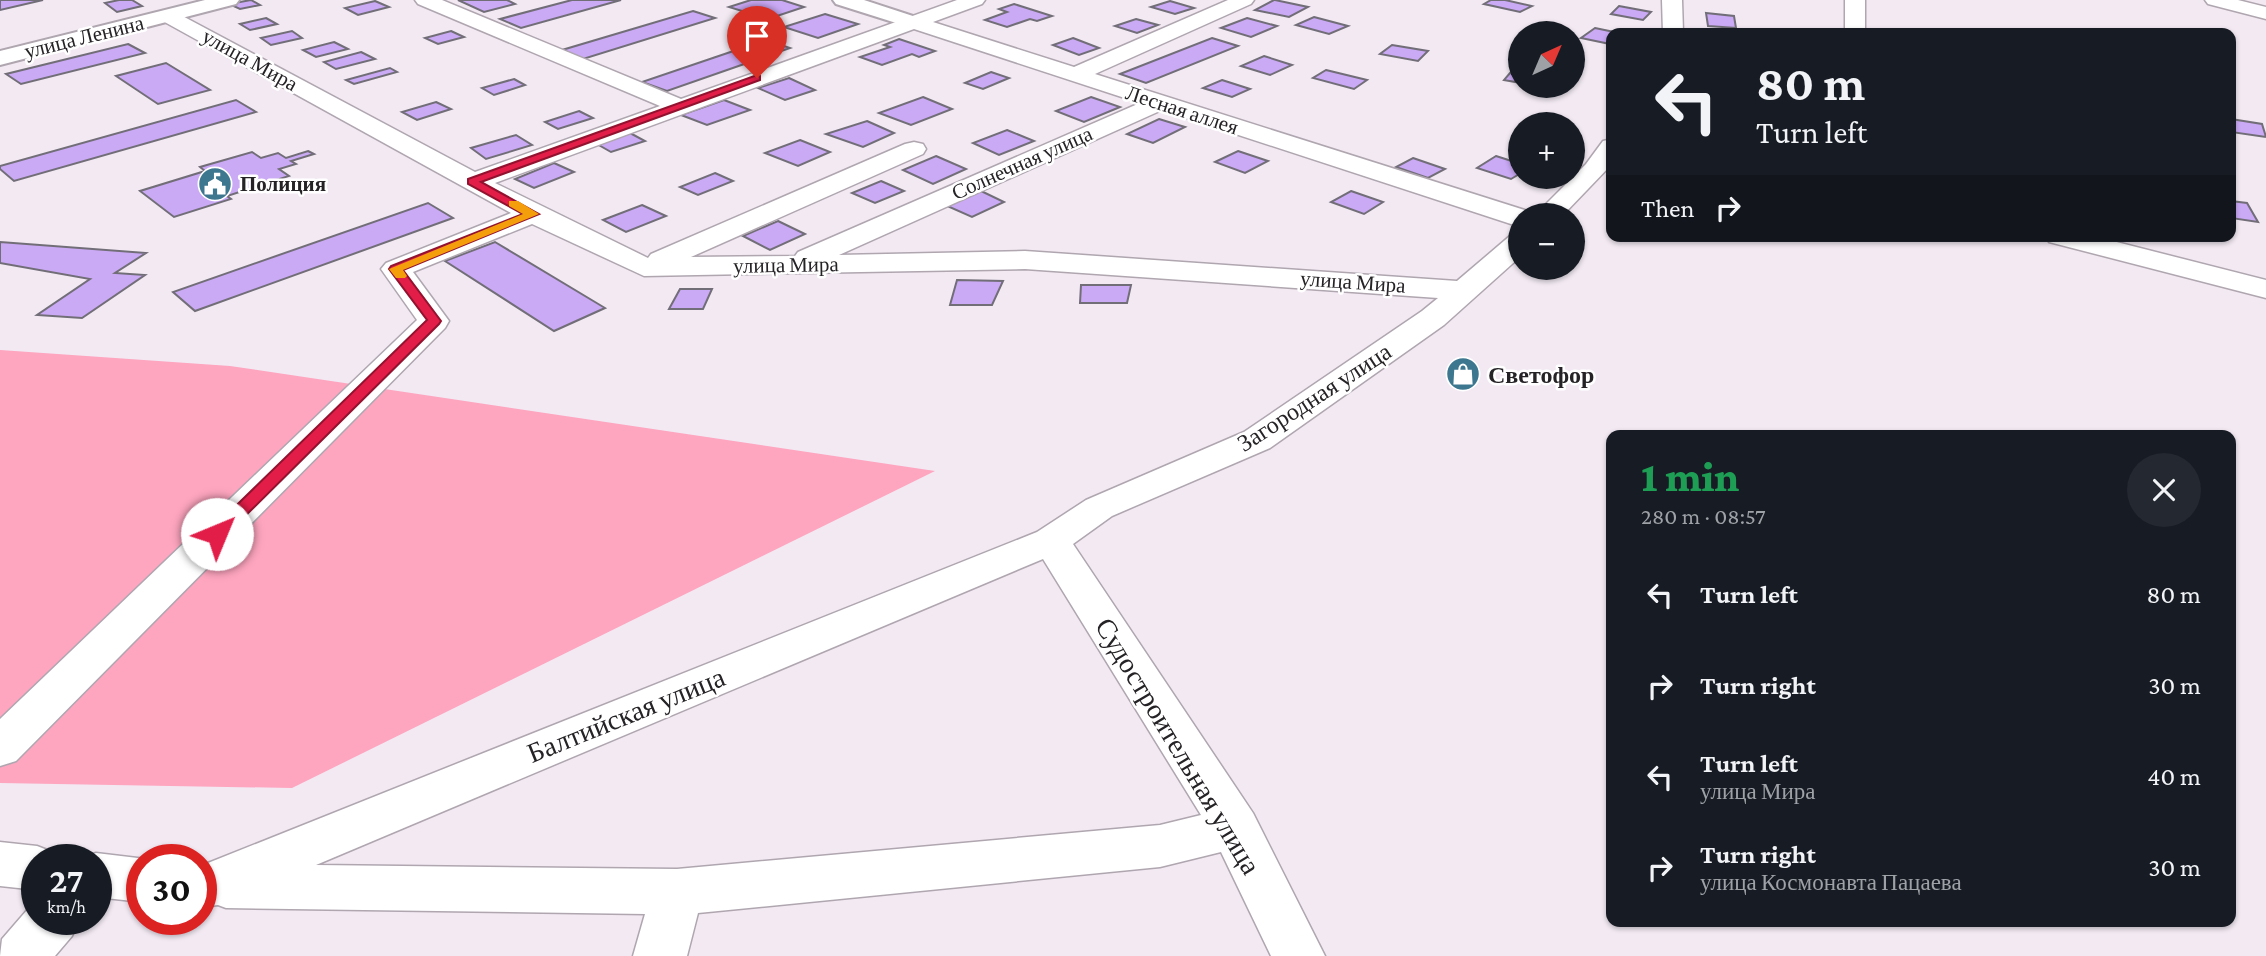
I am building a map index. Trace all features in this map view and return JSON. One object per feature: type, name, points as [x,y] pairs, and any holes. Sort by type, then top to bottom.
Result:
[{"type":"street","name":"улица Ленина","points":[[0,58],[229,0]]},
{"type":"street","points":[[425,0],[679,106]]},
{"type":"street","name":"Лесная аллея","points":[[843,0],[1508,214]]},
{"type":"street","points":[[472,182],[975,0]]},
{"type":"street","points":[[1074,75],[1244,0]]},
{"type":"street","points":[[1672,0],[1673,28]]},
{"type":"street","points":[[1855,0],[1855,28]]},
{"type":"street","points":[[2215,0],[2266,13]]},
{"type":"street","name":"улица Мира","points":[[168,16],[472,182],[644,267],[1024,260],[1466,290]]},
{"type":"street","name":"Солнечная улица","points":[[792,264],[1159,103]]},
{"type":"street","points":[[644,267],[914,149]]},
{"type":"street","points":[[1560,203],[1595,169],[1606,154]]},
{"type":"street","points":[[0,748],[434,321],[396,269],[533,214]]},
{"type":"street","points":[[886,223],[968,261]]},
{"type":"street","points":[[2082,242],[2266,289]]},
{"type":"street","name":"Загородная улица","points":[[1051,541],[1099,508],[1257,440],[1433,318],[1508,253]]},
{"type":"street","name":"Судостроительная улица","points":[[1051,541],[1236,828],[1298,956]]},
{"type":"street","name":"Балтийская улица","points":[[217,881],[1051,541]]},
{"type":"street","points":[[217,886],[677,892],[1160,846],[1236,828]]},
{"type":"street","points":[[0,864],[21,866]]},
{"type":"street","points":[[660,956],[677,892]]},
{"type":"street","points":[[21,956],[39,935]]},
{"type":"shaded area","points":[[0,350],[230,366],[935,471],[292,788],[0,783]]},
{"type":"building","points":[[0,0],[43,0],[0,10]]},
{"type":"building","points":[[132,0],[142,6],[117,12],[105,3]]},
{"type":"building","points":[[251,0],[260,5],[240,9],[229,4]]},
{"type":"building","points":[[458,0],[507,0],[515,4],[484,12]]},
{"type":"building","points":[[572,0],[621,0],[521,28],[500,19]]},
{"type":"building","points":[[751,0],[782,0],[804,7],[768,19],[729,7]]},
{"type":"building","points":[[1274,0],[1308,7],[1289,17],[1255,10]]},
{"type":"building","points":[[1491,0],[1532,6],[1520,12],[1484,4]]},
{"type":"building","points":[[375,1],[389,7],[358,15],[345,8]]},
{"type":"building","points":[[1170,1],[1194,8],[1175,14],[1151,7]]},
{"type":"building","points":[[1014,4],[1052,16],[1037,21],[1030,19],[1007,27],[985,20],[1007,12],[999,9]]},
{"type":"building","points":[[1619,6],[1651,12],[1643,20],[1611,14]]},
{"type":"building","points":[[693,11],[715,18],[583,59],[562,50]]},
{"type":"building","points":[[1706,13],[1734,16],[1736,28],[1708,26]]},
{"type":"building","points":[[825,14],[858,24],[818,38],[784,27]]},
{"type":"building","points":[[1314,17],[1348,26],[1329,34],[1296,25]]},
{"type":"building","points":[[266,18],[277,24],[250,30],[240,24]]},
{"type":"building","points":[[1247,18],[1277,26],[1251,37],[1221,28]]},
{"type":"building","points":[[1136,19],[1158,25],[1137,33],[1115,26]]},
{"type":"building","points":[[1595,28],[1606,30],[1606,43],[1586,39],[1586,34]]},
{"type":"building","points":[[292,31],[302,38],[271,45],[261,38]]},
{"type":"building","points":[[451,31],[464,37],[438,44],[425,38]]},
{"type":"building","points":[[1073,38],[1099,48],[1079,55],[1053,45]]},
{"type":"building","points":[[1212,38],[1238,46],[1146,83],[1120,74]]},
{"type":"building","points":[[899,39],[935,51],[919,57],[912,54],[882,65],[860,57],[890,47],[884,45]]},
{"type":"building","points":[[766,40],[790,48],[667,91],[642,82]]},
{"type":"building","points":[[334,42],[348,49],[316,57],[303,50]]},
{"type":"building","points":[[128,44],[145,53],[21,84],[6,74]]},
{"type":"building","points":[[1392,45],[1428,51],[1418,61],[1380,54]]},
{"type":"building","points":[[361,52],[375,59],[336,69],[324,62]]},
{"type":"building","points":[[1264,56],[1292,65],[1270,75],[1241,66]]},
{"type":"building","points":[[166,63],[210,90],[158,104],[116,76]]},
{"type":"building","points":[[390,68],[397,72],[354,84],[346,80]]},
{"type":"building","points":[[1326,70],[1367,80],[1354,89],[1313,78]]},
{"type":"building","points":[[991,72],[1009,78],[983,89],[965,83]]},
{"type":"building","points":[[789,78],[815,90],[785,100],[758,88]]},
{"type":"building","points":[[514,79],[525,85],[494,95],[482,88]]},
{"type":"building","points":[[1222,80],[1250,89],[1232,97],[1203,88]]},
{"type":"building","points":[[923,97],[952,109],[911,125],[879,113]]},
{"type":"building","points":[[1091,97],[1120,107],[1084,122],[1056,111]]},
{"type":"building","points":[[236,100],[256,112],[14,181],[0,169],[0,166]]},
{"type":"building","points":[[724,100],[750,110],[707,125],[681,115]]},
{"type":"building","points":[[436,102],[451,109],[417,120],[402,112]]},
{"type":"building","points":[[579,111],[593,118],[558,129],[545,122]]},
{"type":"building","points":[[1159,119],[1185,127],[1153,143],[1127,134]]},
{"type":"building","points":[[2236,120],[2262,124],[2266,137],[2236,133]]},
{"type":"building","points":[[867,121],[894,133],[863,147],[826,134]]},
{"type":"building","points":[[1007,130],[1034,141],[999,155],[973,143]]},
{"type":"building","points":[[630,133],[645,141],[611,152],[597,144]]},
{"type":"building","points":[[516,135],[532,145],[486,159],[471,148]]},
{"type":"building","points":[[800,140],[830,152],[798,166],[765,153]]},
{"type":"building","name":"Полиция","points":[[308,151],[314,154],[291,161],[296,164],[279,169],[289,176],[227,196],[231,199],[174,217],[140,191],[205,171],[200,167],[252,152],[261,158],[278,153],[286,158]]},
{"type":"building","points":[[1238,151],[1268,161],[1245,173],[1215,162]]},
{"type":"building","points":[[936,156],[966,169],[933,184],[903,170]]},
{"type":"building","points":[[1496,156],[1508,160],[1508,178],[1477,168]]},
{"type":"building","points":[[1413,158],[1445,169],[1428,178],[1396,167]]},
{"type":"building","points":[[554,163],[574,172],[534,188],[515,179]]},
{"type":"building","points":[[715,173],[733,181],[698,195],[680,187]]},
{"type":"building","points":[[881,181],[904,191],[875,203],[852,193]]},
{"type":"building","points":[[979,190],[1004,202],[972,217],[945,205]]},
{"type":"building","points":[[1351,191],[1383,202],[1364,214],[1331,202]]},
{"type":"building","points":[[2236,202],[2247,203],[2258,222],[2236,219]]},
{"type":"building","points":[[428,203],[453,218],[195,311],[173,292]]},
{"type":"building","points":[[642,205],[666,216],[626,232],[603,220]]},
{"type":"building","points":[[778,221],[805,234],[770,250],[743,236]]},
{"type":"building","points":[[0,242],[146,253],[115,273],[145,275],[82,318],[37,315],[90,279],[0,263]]},
{"type":"building","points":[[495,242],[605,308],[554,331],[445,261]]},
{"type":"building","points":[[957,280],[1003,281],[992,305],[950,305]]},
{"type":"building","points":[[1081,285],[1131,285],[1127,303],[1080,303]]},
{"type":"building","points":[[680,289],[712,289],[703,309],[669,309]]},
{"type":"slow traffic","points":[[401,276],[396,269],[533,214],[514,204]]},
{"type":"place","name":"Полиция","points":[[215,184]]},
{"type":"place","name":"Светофор","points":[[1463,374]]},
{"type":"route","points":[[217,534],[434,321],[396,269],[533,214],[472,182],[757,78]]}]
